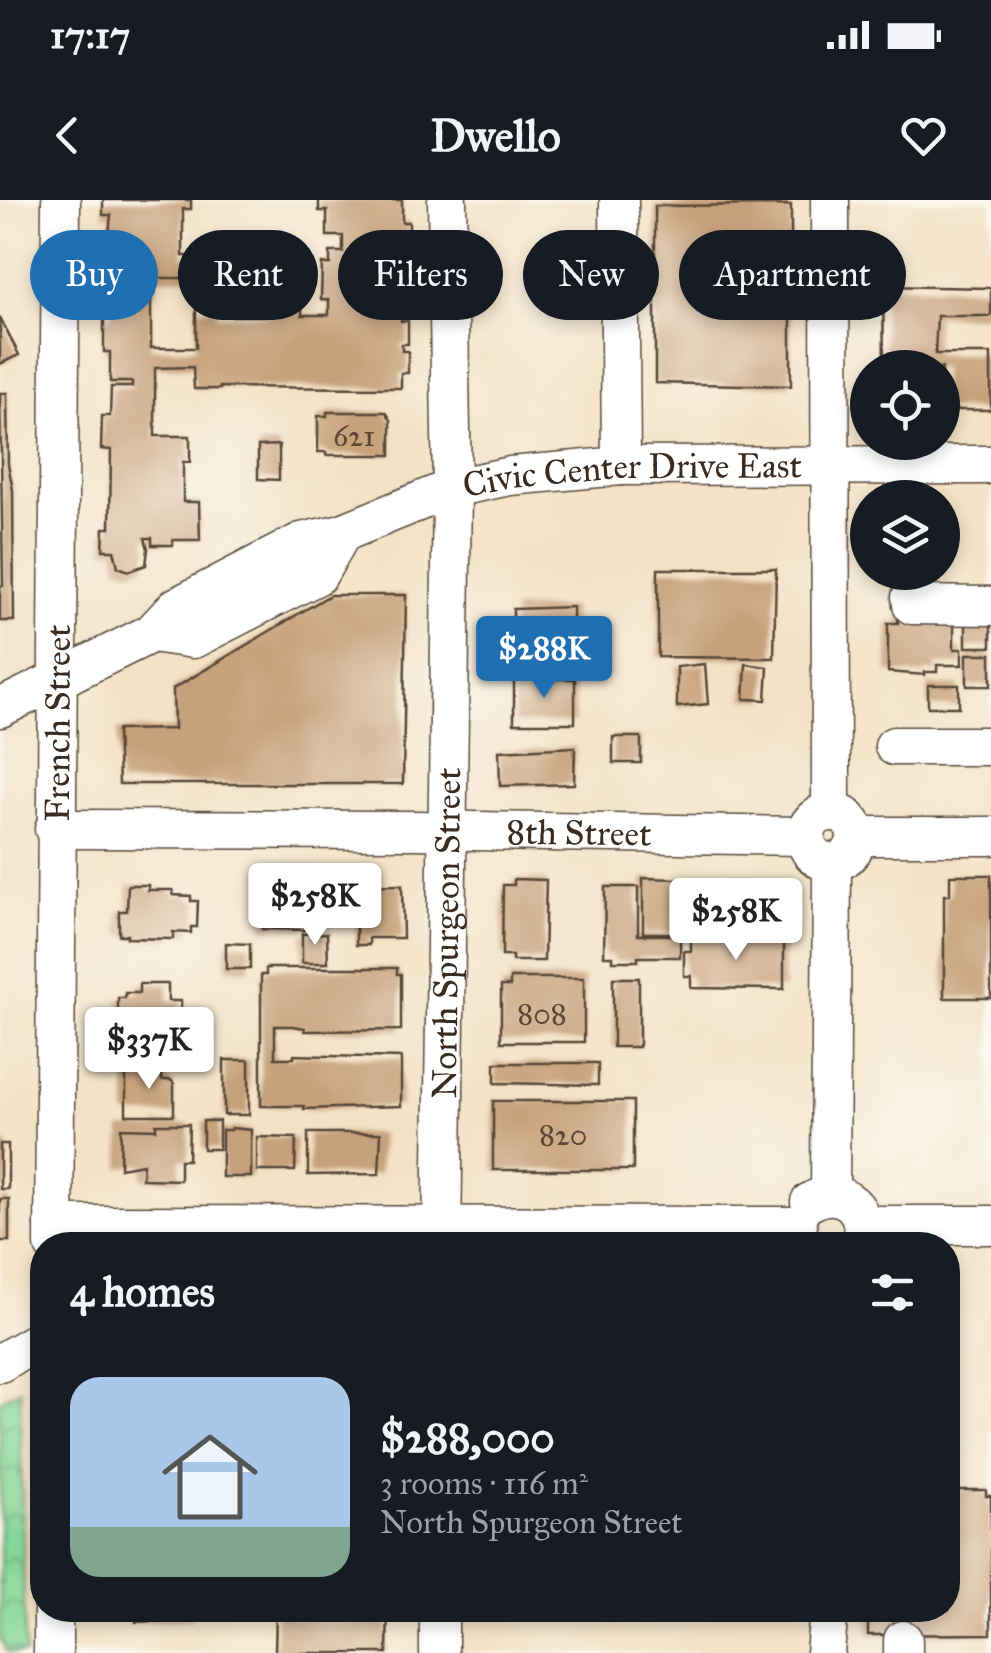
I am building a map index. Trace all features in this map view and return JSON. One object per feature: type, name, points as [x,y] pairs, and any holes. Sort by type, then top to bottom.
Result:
[{"type":"street","name":"French Street","points":[[54,1232],[61,200]]},
{"type":"street","name":"North Spurgeon Street","points":[[442,1232],[452,488],[448,200]]},
{"type":"street","points":[[619,200],[621,466]]},
{"type":"street","points":[[830,200],[830,1195]]},
{"type":"street","name":"Civic Center Drive East","points":[[0,708],[152,633],[176,606],[301,542],[342,533],[452,488],[510,476],[621,466],[991,465]]},
{"type":"street","points":[[912,597],[912,605],[991,606]]},
{"type":"street","points":[[894,746],[991,746]]},
{"type":"street","name":"8th Street","points":[[54,829],[991,836]]},
{"type":"street","points":[[801,1232],[800,1216],[812,1201],[830,1195],[857,1206],[861,1232]]},
{"type":"street","points":[[901,1232],[991,1225]]},
{"type":"street","points":[[0,1363],[30,1346]]},
{"type":"street","points":[[53,1622],[53,1653]]},
{"type":"street","points":[[438,1653],[439,1622]]},
{"type":"street","points":[[825,1653],[828,1622]]},
{"type":"green space","points":[[20,1389],[25,1653],[8,1653],[0,1638],[0,1400]]},
{"type":"building","points":[[103,200],[191,200],[191,209],[183,209],[183,230],[178,230],[178,278],[158,278],[158,230],[109,230],[111,215],[103,215]]},
{"type":"building","points":[[319,200],[402,200],[402,222],[409,222],[409,230],[338,230],[338,236],[327,236],[327,211],[319,211]]},
{"type":"building","points":[[791,205],[791,230],[679,230],[679,320],[791,320],[791,386],[655,383],[659,230],[655,230],[655,206]]},
{"type":"building","points":[[330,252],[338,252],[338,320],[408,321],[408,344],[402,344],[402,351],[408,351],[408,373],[401,373],[401,388],[194,389],[193,367],[155,368],[155,436],[190,436],[190,462],[183,462],[183,502],[199,502],[200,540],[152,545],[152,538],[145,538],[146,565],[129,571],[118,567],[114,550],[103,550],[104,528],[110,528],[111,450],[101,449],[102,416],[110,416],[111,387],[132,387],[132,382],[110,382],[110,352],[104,352],[104,320],[151,320],[151,348],[196,348],[196,320],[318,320],[318,315],[329,315],[329,300],[321,300],[322,264],[330,264]]},
{"type":"building","points":[[906,286],[991,288],[991,316],[937,316],[935,350],[884,350],[883,320],[906,320]]},
{"type":"building","points":[[0,317],[19,355],[0,364]]},
{"type":"building","points":[[960,354],[991,354],[991,410],[960,410]]},
{"type":"building","points":[[0,393],[7,393],[8,464],[13,490],[14,621],[0,621]]},
{"type":"building","points":[[327,412],[386,412],[391,420],[391,455],[318,452],[318,416],[327,416]]},
{"type":"building","points":[[279,445],[279,480],[258,479],[258,446]]},
{"type":"building","points":[[658,569],[776,569],[774,658],[658,657]]},
{"type":"building","points":[[330,595],[406,595],[403,784],[119,784],[117,730],[174,729],[173,689]]},
{"type":"building","points":[[573,607],[573,652],[513,651],[513,609]]},
{"type":"building","points":[[898,614],[954,621],[954,649],[962,649],[962,665],[937,665],[937,672],[925,675],[888,672],[888,623],[898,623]]},
{"type":"building","points":[[966,616],[991,616],[991,647],[966,647]]},
{"type":"building","points":[[967,654],[991,654],[991,686],[967,686]]},
{"type":"building","points":[[705,664],[708,704],[677,707],[677,667]]},
{"type":"building","points":[[746,664],[768,667],[766,700],[744,699]]},
{"type":"building","points":[[514,679],[575,679],[575,723],[514,723]]},
{"type":"building","points":[[928,685],[959,685],[959,707],[928,707]]},
{"type":"building","points":[[613,737],[641,737],[641,763],[613,763]]},
{"type":"building","points":[[575,747],[574,784],[500,786],[499,751]]},
{"type":"building","points":[[950,875],[991,875],[991,998],[944,998],[944,895],[950,895]]},
{"type":"building","points":[[643,878],[677,879],[677,933],[643,933]]},
{"type":"building","points":[[514,879],[546,880],[544,961],[512,961],[512,956],[502,956],[503,885],[514,885]]},
{"type":"building","points":[[702,882],[770,882],[770,931],[702,931]]},
{"type":"building","points":[[265,884],[301,885],[300,891],[305,891],[305,930],[262,929]]},
{"type":"building","points":[[128,885],[148,885],[148,890],[173,890],[173,895],[191,896],[191,901],[198,901],[197,927],[191,927],[191,933],[173,932],[173,939],[119,935],[119,911],[127,911]]},
{"type":"building","points":[[402,885],[403,938],[369,938],[369,945],[356,945],[356,886]]},
{"type":"building","points":[[605,887],[638,887],[638,935],[680,935],[680,957],[613,961],[613,956],[604,956]]},
{"type":"building","points":[[327,933],[328,963],[302,963],[302,934]]},
{"type":"building","points":[[691,938],[784,939],[784,989],[691,988],[691,976],[684,976],[684,951],[691,951]]},
{"type":"building","points":[[226,943],[250,944],[250,969],[226,969]]},
{"type":"building","points":[[266,968],[397,968],[397,974],[401,974],[401,1030],[305,1031],[275,1026],[275,1058],[401,1058],[401,1106],[261,1106],[261,975],[266,975]]},
{"type":"building","points":[[510,978],[584,978],[584,1042],[501,1042],[501,986],[510,986]]},
{"type":"building","points":[[613,978],[639,978],[639,1047],[613,1047]]},
{"type":"building","points":[[139,984],[168,984],[168,1001],[181,1001],[181,1019],[193,1019],[193,1032],[171,1035],[171,1047],[153,1047],[153,1054],[129,1054],[129,1043],[118,1043],[118,998],[125,998],[125,993],[139,993]]},
{"type":"building","points":[[224,1060],[249,1060],[249,1115],[224,1115]]},
{"type":"building","points":[[495,1063],[598,1063],[598,1085],[495,1083]]},
{"type":"building","points":[[126,1066],[162,1066],[162,1080],[174,1084],[174,1115],[126,1115]]},
{"type":"building","points":[[493,1101],[633,1101],[633,1170],[493,1170]]},
{"type":"building","points":[[203,1121],[219,1121],[219,1149],[203,1149]]},
{"type":"building","points":[[156,1124],[189,1124],[188,1160],[180,1160],[180,1180],[142,1179],[143,1164],[120,1168],[121,1128],[156,1129]]},
{"type":"building","points":[[222,1130],[251,1130],[251,1177],[222,1177]]},
{"type":"building","points":[[308,1133],[381,1133],[379,1174],[308,1175]]},
{"type":"building","points":[[257,1137],[296,1138],[295,1171],[257,1171]]},
{"type":"building","points":[[0,1144],[8,1144],[8,1189],[0,1189]]},
{"type":"building","points":[[0,1199],[9,1199],[9,1241],[0,1241]]},
{"type":"building","points":[[960,1490],[986,1490],[986,1496],[991,1496],[991,1634],[868,1635],[868,1622],[960,1622]]},
{"type":"building","points":[[276,1622],[388,1622],[387,1653],[275,1653]]}]
